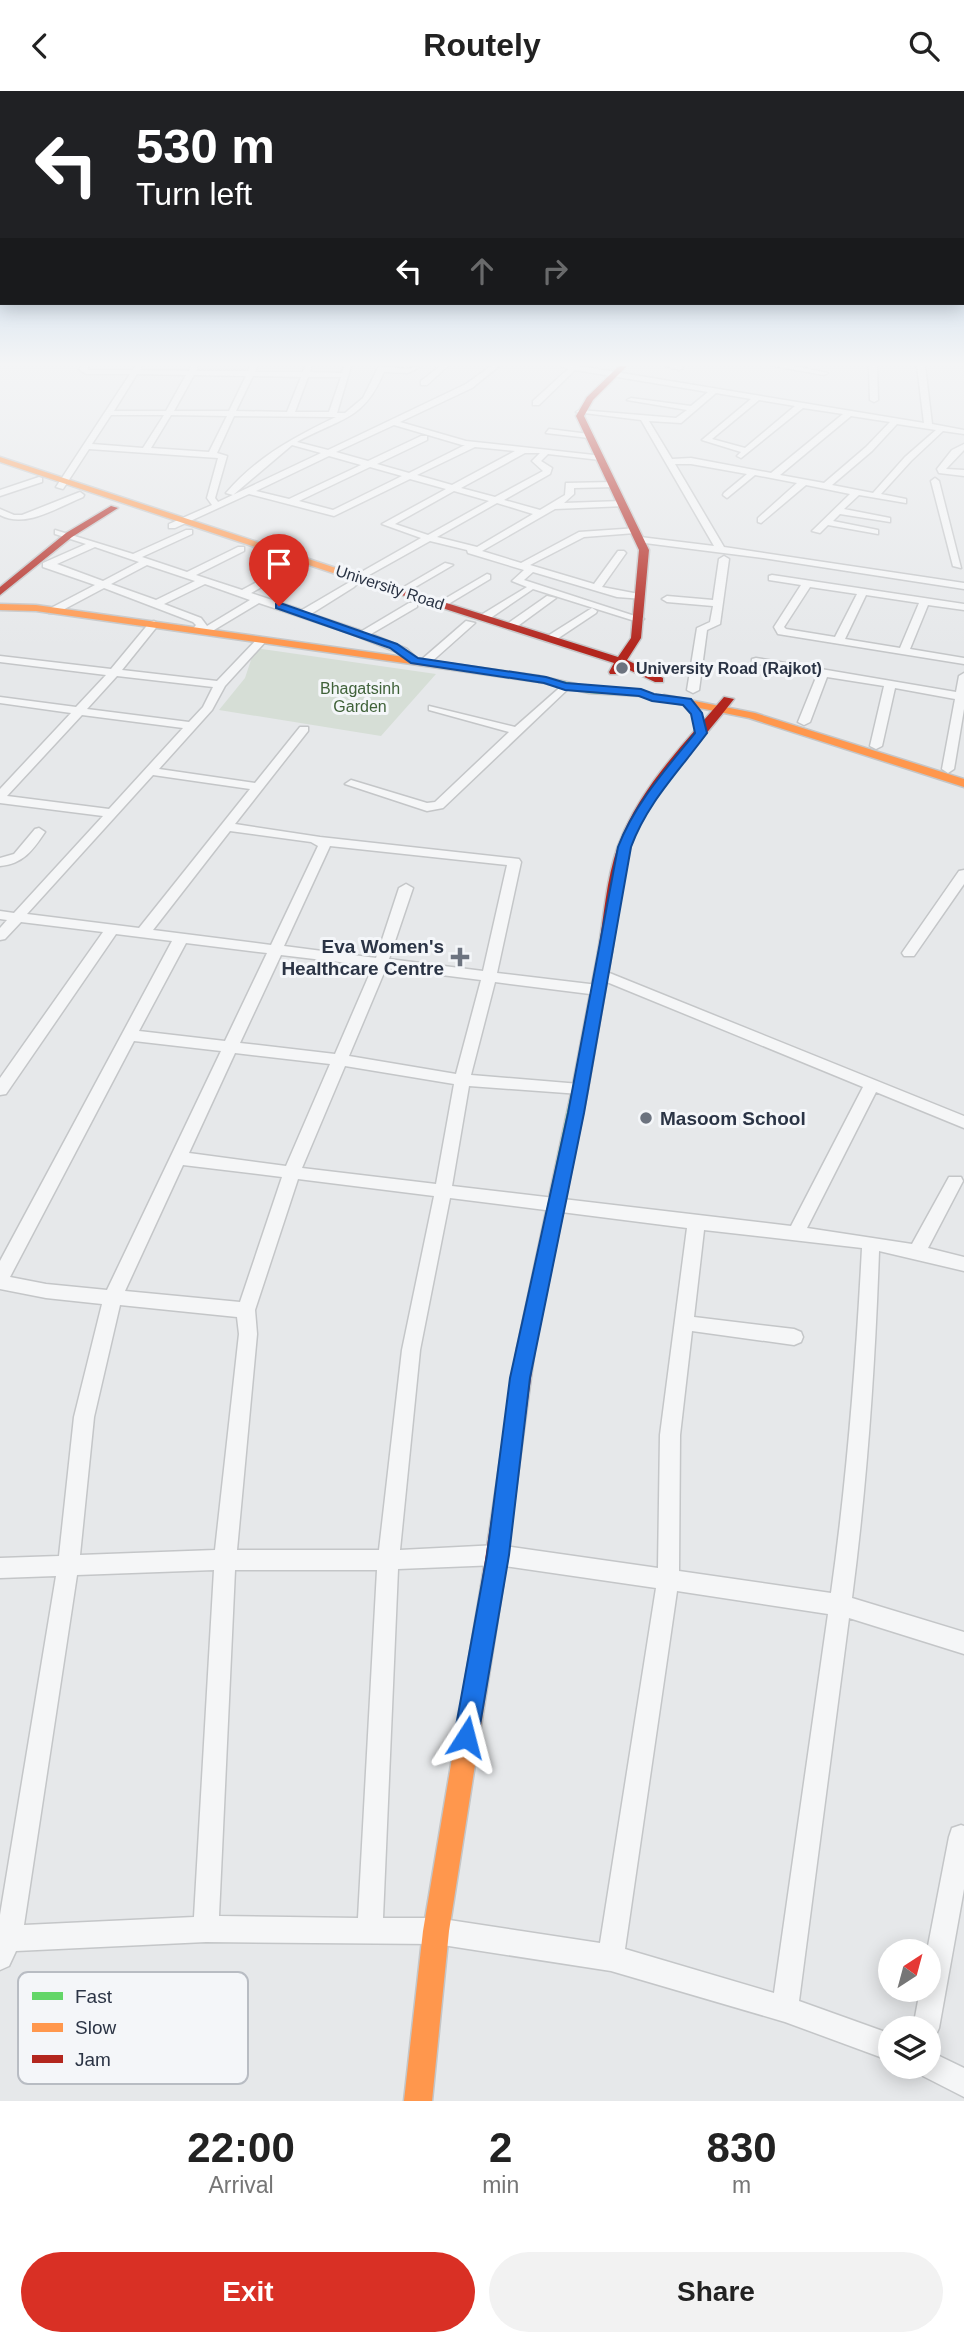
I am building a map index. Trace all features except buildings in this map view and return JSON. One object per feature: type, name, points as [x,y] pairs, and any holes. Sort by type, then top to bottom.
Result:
[{"type":"street","name":"University Road","points":[[2,460],[241,549],[293,566],[402,591],[441,604],[641,687]]},
{"type":"street","points":[[63,484],[78,460]]},
{"type":"street","points":[[217,506],[211,498],[222,460]]},
{"type":"street","points":[[231,499],[231,491],[269,460]]},
{"type":"street","points":[[135,557],[217,506],[314,460]]},
{"type":"street","points":[[353,460],[541,513]]},
{"type":"street","points":[[290,502],[377,460]]},
{"type":"street","points":[[248,491],[334,513],[443,460]]},
{"type":"street","points":[[505,460],[387,524],[469,549],[481,549],[570,494],[569,485],[612,485]]},
{"type":"street","points":[[303,614],[355,581],[550,470],[537,460]]},
{"type":"street","points":[[601,460],[644,550],[636,638],[602,671]]},
{"type":"street","points":[[727,467],[736,460]]},
{"type":"street","points":[[772,477],[793,460]]},
{"type":"street","points":[[825,487],[856,460]]},
{"type":"street","points":[[874,496],[910,460]]},
{"type":"street","points":[[952,460],[942,471],[964,473]]},
{"type":"street","points":[[701,733],[690,696],[702,628],[715,624],[723,554],[668,462],[691,461],[727,467],[752,474],[902,501]]},
{"type":"street","name":"University Road","points":[[0,465],[39,480],[63,484],[80,495],[108,505],[355,581],[413,605],[511,626],[550,639],[602,671],[690,696],[804,722],[964,775]]},
{"type":"street","points":[[727,495],[752,474]]},
{"type":"street","points":[[0,493],[39,480]]},
{"type":"street","points":[[935,481],[952,520],[958,566]]},
{"type":"street","points":[[761,520],[803,483]]},
{"type":"street","points":[[817,531],[856,493]]},
{"type":"street","points":[[0,512],[12,518],[23,518],[80,495]]},
{"type":"street","points":[[553,506],[622,504]]},
{"type":"street","points":[[0,580],[108,505]]},
{"type":"street","points":[[838,510],[887,520]]},
{"type":"street","points":[[826,521],[875,532]]},
{"type":"street","points":[[64,534],[363,635],[420,661]]},
{"type":"street","points":[[0,592],[64,534]]},
{"type":"street","points":[[639,619],[517,581],[527,568],[582,534],[637,535],[723,554],[964,586]]},
{"type":"street","points":[[26,571],[96,544]]},
{"type":"street","points":[[188,575],[241,549]]},
{"type":"street","points":[[469,549],[479,555],[640,597]]},
{"type":"street","points":[[597,587],[621,553]]},
{"type":"street","points":[[53,611],[148,561]]},
{"type":"street","points":[[48,564],[197,620],[202,625],[201,630]]},
{"type":"street","points":[[402,591],[449,565]]},
{"type":"street","points":[[244,593],[293,566]]},
{"type":"street","points":[[441,604],[488,577]]},
{"type":"street","points":[[772,577],[964,607]]},
{"type":"street","points":[[156,604],[206,580]]},
{"type":"street","points":[[807,583],[778,630],[786,634],[964,661]]},
{"type":"street","points":[[420,661],[477,620],[529,590]]},
{"type":"street","points":[[838,642],[863,592]]},
{"type":"street","points":[[0,598],[53,611],[420,661],[546,680],[565,686],[610,692],[641,687],[666,688]]},
{"type":"street","points":[[511,626],[551,598]]},
{"type":"street","points":[[201,630],[258,599]]},
{"type":"street","points":[[667,599],[719,603]]},
{"type":"street","points":[[904,652],[924,602]]},
{"type":"street","points":[[363,635],[413,605]]},
{"type":"street","points":[[0,607],[36,608]]},
{"type":"street","points":[[550,639],[592,611]]},
{"type":"street","points":[[0,797],[113,674],[154,624]]},
{"type":"street","points":[[0,936],[208,708],[220,685],[263,639]]},
{"type":"street","points":[[756,661],[962,697]]},
{"type":"street","points":[[3,662],[220,685]]},
{"type":"street","points":[[546,680],[602,671],[641,687]]},
{"type":"street","points":[[804,722],[823,673]]},
{"type":"street","points":[[947,769],[964,676]]},
{"type":"street","points":[[876,746],[890,684]]},
{"type":"street","points":[[351,784],[434,807],[449,799],[565,686]]},
{"type":"street","points":[[0,714],[6,701],[190,726]]},
{"type":"street","points":[[418,2101],[436,1931],[470,1710],[498,1555],[520,1378],[580,1089],[624,847],[633,824],[648,801],[725,703]]},
{"type":"street","name":"University Road","points":[[725,703],[964,783]]},
{"type":"street","points":[[433,708],[517,731]]},
{"type":"street","points":[[143,933],[304,729]]},
{"type":"street","points":[[149,771],[258,787]]},
{"type":"street","points":[[0,797],[110,813]]},
{"type":"street","points":[[227,827],[320,841],[514,862],[489,977],[462,1080],[443,1192],[411,1350],[388,1560],[370,1930]]},
{"type":"street","points":[[0,862],[20,857],[39,832]]},
{"type":"street","points":[[320,841],[324,844],[323,850],[113,1297],[84,1417],[68,1566],[3,1945],[206,1930],[436,1931],[611,1958],[785,2009],[878,2043]]},
{"type":"street","points":[[909,953],[964,874]]},
{"type":"street","points":[[206,1930],[225,1560],[248,1334],[246,1310],[292,1173],[380,963],[406,888]]},
{"type":"street","points":[[950,895],[964,900]]},
{"type":"street","points":[[0,915],[489,977],[600,982],[964,1122]]},
{"type":"street","points":[[0,1090],[112,929]]},
{"type":"street","points":[[180,938],[0,1280],[46,1291],[246,1310]]},
{"type":"street","points":[[129,1035],[228,1049],[341,1060],[462,1080],[580,1089]]},
{"type":"street","points":[[796,1233],[872,1085]]},
{"type":"street","points":[[177,1158],[871,1243],[918,1250],[964,1264]]},
{"type":"street","points":[[918,1250],[955,1181]]},
{"type":"street","points":[[611,1958],[668,1579],[670,1435],[696,1222]]},
{"type":"street","points":[[785,2009],[853,1509],[864,1391],[871,1243]]},
{"type":"street","points":[[684,1323],[794,1337]]},
{"type":"street","points":[[0,1568],[225,1560],[388,1560],[498,1555],[839,1605],[964,1643]]},
{"type":"street","points":[[928,2016],[961,1836]]},
{"type":"street","points":[[941,2071],[964,2083]]},
{"type":"green space","name":"Bhagatsinh Garden","points":[[255,648],[436,674],[381,736],[219,710],[245,678]]},
{"type":"traffic: fast","points":[[539,679],[589,690],[641,693]]},
{"type":"traffic: fast","points":[[526,1348],[580,1089],[605,952]]},
{"type":"traffic: slow","points":[[2,460],[342,573]]},
{"type":"traffic: slow","points":[[0,607],[36,608],[539,679]]},
{"type":"traffic: slow","points":[[664,698],[751,715],[964,783]]},
{"type":"traffic: slow","points":[[418,2101],[436,1931],[492,1586]]},
{"type":"traffic: jam","points":[[601,460],[644,550],[636,638],[614,672]]},
{"type":"traffic: jam","points":[[0,592],[69,535],[114,508]]},
{"type":"traffic: jam","points":[[342,573],[622,662],[659,680]]},
{"type":"traffic: jam","points":[[605,952],[618,870],[634,825],[644,805],[670,768],[728,699]]},
{"type":"traffic: jam","points":[[492,1586],[526,1348]]},
{"type":"place","name":"University Road (Rajkot)","points":[[622,668]]},
{"type":"place","name":"Eva Women's Healthcare Centre","points":[[460,957]]},
{"type":"place","name":"Masoom School","points":[[646,1118]]},
{"type":"route","points":[[279,606],[394,646],[415,661],[546,680],[565,686],[610,692],[641,692],[646,696],[687,702],[696,713],[701,733],[648,801],[633,824],[624,847],[576,1113],[520,1378],[498,1555],[466,1737]]}]
